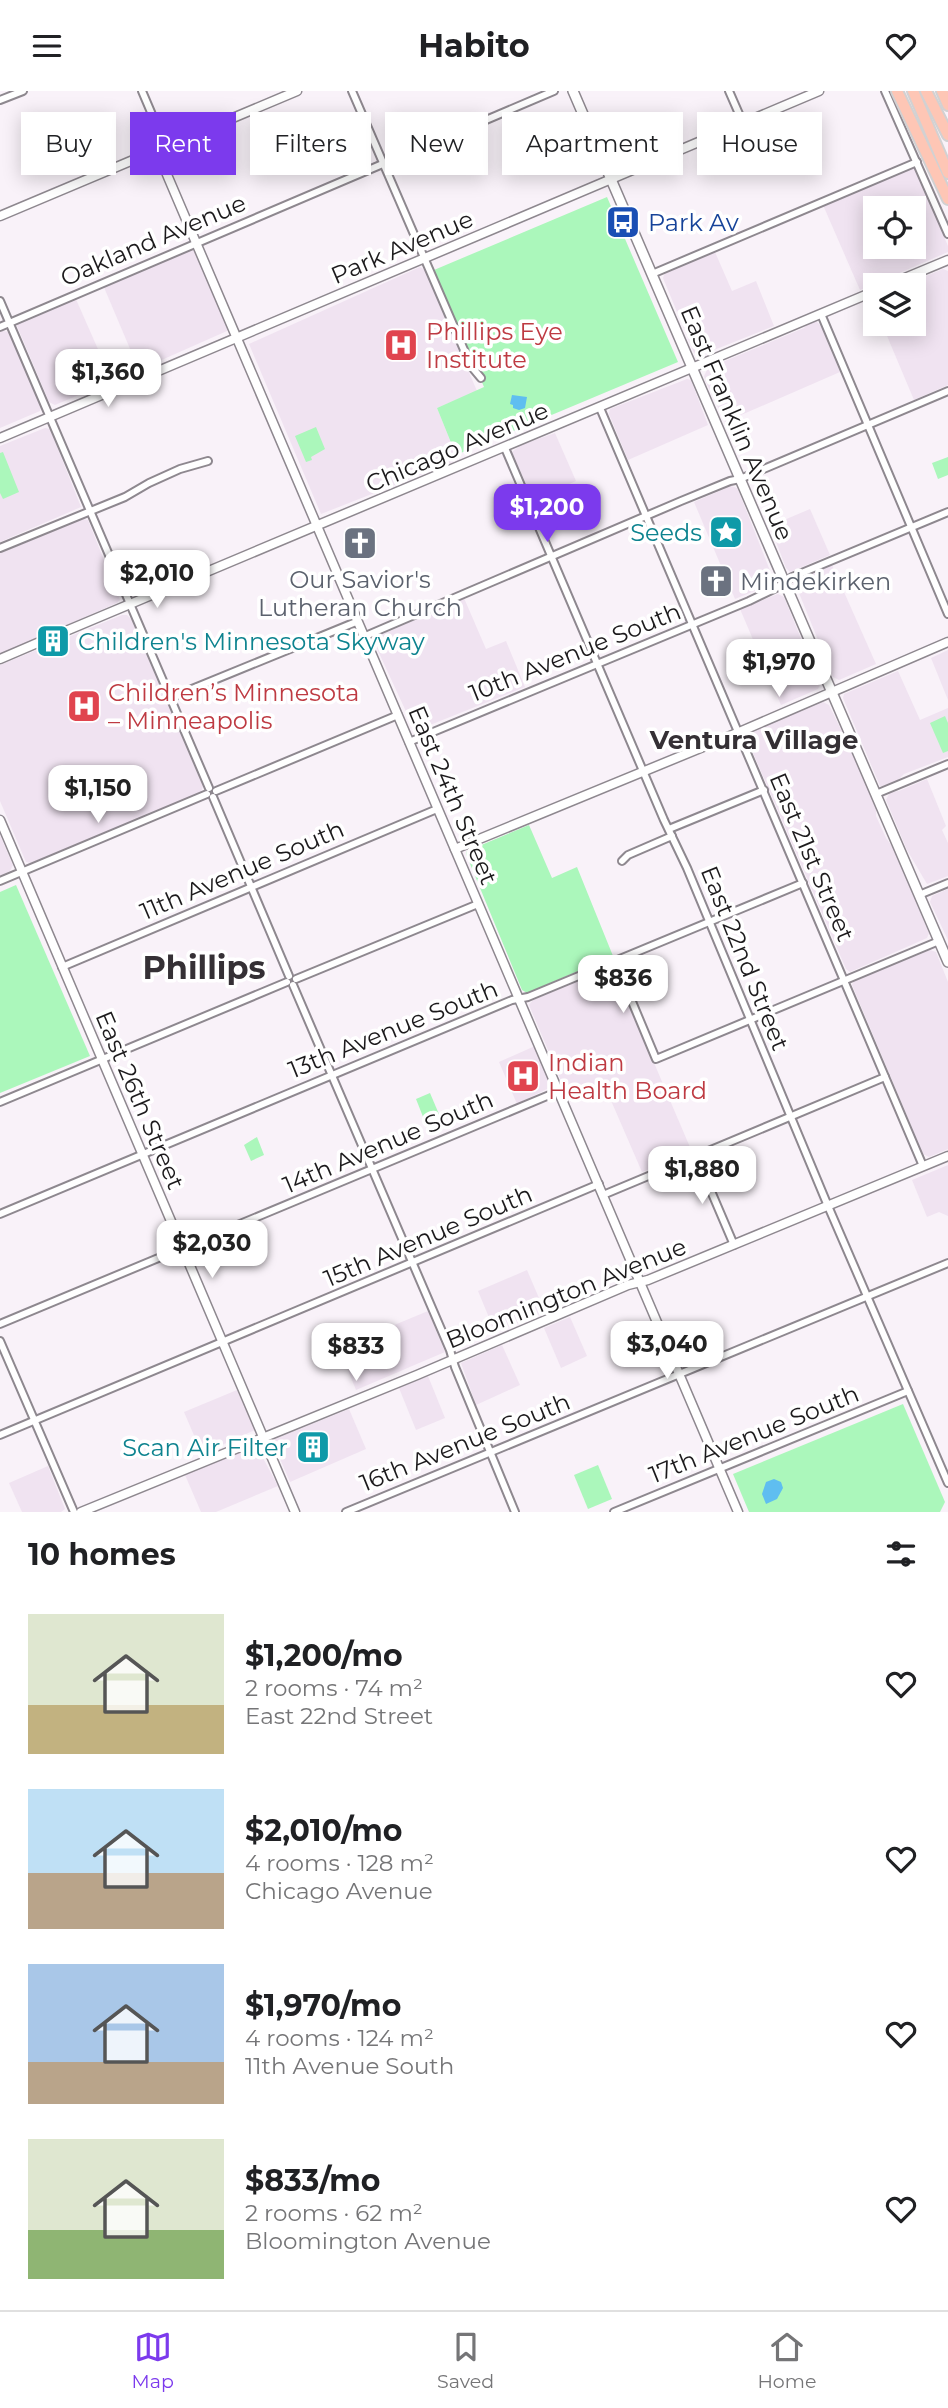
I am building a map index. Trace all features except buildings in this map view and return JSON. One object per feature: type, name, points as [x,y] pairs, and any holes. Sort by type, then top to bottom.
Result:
[{"type":"highway","points":[[897,91],[948,199]]},
{"type":"highway","points":[[913,91],[948,173]]},
{"type":"highway","points":[[926,91],[948,135]]},
{"type":"highway","points":[[942,91],[948,104]]},
{"type":"main road","name":"East Franklin Avenue","points":[[573,91],[948,962]]},
{"type":"street","points":[[0,100],[23,91]]},
{"type":"street","name":"East 24th Street","points":[[142,91],[151,112]]},
{"type":"street","points":[[236,116],[297,91]]},
{"type":"street","points":[[352,91],[471,366],[481,378]]},
{"type":"street","name":"Oakland Avenue","points":[[0,327],[554,91]]},
{"type":"street","points":[[729,91],[738,112]]},
{"type":"street","name":"Park Avenue","points":[[769,112],[819,91]]},
{"type":"street","points":[[885,91],[948,234]]},
{"type":"street","name":"Park Avenue","points":[[0,438],[697,143]]},
{"type":"street","points":[[0,216],[130,161]]},
{"type":"street","points":[[652,274],[917,162]]},
{"type":"street","name":"East 24th Street","points":[[168,175],[356,622],[738,1512]]},
{"type":"street","points":[[917,273],[948,260]]},
{"type":"street","name":"Chicago Avenue","points":[[0,659],[863,296]]},
{"type":"street","points":[[0,301],[332,1075],[515,1512]]},
{"type":"street","points":[[821,314],[948,614]]},
{"type":"street","points":[[363,637],[948,391]]},
{"type":"street","name":"East 21st Street","points":[[600,408],[923,1166]]},
{"type":"street","name":"East 22nd Street","points":[[505,448],[948,1483]]},
{"type":"street","points":[[0,548],[125,497],[170,474],[208,461]]},
{"type":"street","name":"10th Avenue South","points":[[409,742],[691,625],[785,583],[792,577],[948,512]]},
{"type":"street","points":[[170,698],[356,622]]},
{"type":"street","points":[[455,849],[737,733],[948,642]]},
{"type":"street","points":[[0,881],[398,715]]},
{"type":"street","points":[[876,794],[948,764]]},
{"type":"street","points":[[622,861],[628,855],[671,833],[764,790]]},
{"type":"street","name":"11th Avenue South","points":[[62,967],[437,809]]},
{"type":"street","name":"East 26th Street","points":[[0,820],[295,1512]]},
{"type":"street","name":"13th Avenue South","points":[[0,1214],[512,1000],[615,961],[803,883]]},
{"type":"street","points":[[919,895],[948,883]]},
{"type":"street","points":[[0,1102],[478,904]]},
{"type":"street","points":[[615,961],[656,1059],[939,941]]},
{"type":"street","points":[[603,1195],[884,1077]]},
{"type":"street","name":"14th Avenue South","points":[[0,1324],[559,1091]]},
{"type":"street","points":[[696,1156],[734,1245]]},
{"type":"street","name":"Bloomington Avenue","points":[[81,1512],[628,1285],[734,1245],[948,1156]]},
{"type":"street","name":"15th Avenue South","points":[[0,1435],[599,1184]]},
{"type":"street","name":"16th Avenue South","points":[[346,1512],[948,1263]]},
{"type":"street","points":[[0,1341],[74,1512]]},
{"type":"street","name":"17th Avenue South","points":[[614,1512],[908,1391]]},
{"type":"shaded area","points":[[910,167],[915,169],[948,246],[948,252],[899,273],[863,273],[863,289],[860,290],[823,205]]},
{"type":"shaded area","points":[[192,249],[197,252],[228,326],[227,331],[139,370],[103,285]]},
{"type":"shaded area","points":[[715,252],[732,291],[756,281],[774,326],[699,356],[694,353],[663,278],[665,272]]},
{"type":"shaded area","points":[[420,267],[425,270],[477,391],[437,408],[458,460],[321,514],[249,344]]},
{"type":"shaded area","points":[[943,269],[948,271],[948,385],[914,400],[887,336],[926,336],[926,276]]},
{"type":"shaded area","points":[[75,297],[112,381],[55,405],[49,402],[17,326],[18,322]]},
{"type":"shaded area","points":[[809,322],[817,322],[821,326],[840,372],[725,422],[705,380],[708,368],[804,328]]},
{"type":"shaded area","points":[[0,332],[9,332],[41,406],[40,411],[0,428]]},
{"type":"shaded area","points":[[687,379],[691,380],[708,425],[628,460],[609,414],[610,409]]},
{"type":"shaded area","points":[[45,428],[50,429],[81,507],[0,542],[0,446]]},
{"type":"shaded area","points":[[555,433],[576,481],[533,500],[512,452],[521,445]]},
{"type":"shaded area","points":[[731,486],[739,492],[773,578],[771,584],[735,599],[694,502]]},
{"type":"shaded area","points":[[810,509],[830,555],[790,572],[770,526]]},
{"type":"shaded area","name":"Children’s Minnesota – Minneapolis","points":[[83,519],[88,520],[120,600],[0,654],[0,553]]},
{"type":"shaded area","points":[[832,565],[876,664],[839,680],[833,677],[797,588],[800,580]]},
{"type":"shaded area","points":[[778,594],[784,597],[820,685],[818,689],[781,705],[740,609]]},
{"type":"shaded area","points":[[464,598],[486,649],[506,641],[525,687],[415,731],[373,640]]},
{"type":"shaded area","name":"Children’s Minnesota – Minneapolis","points":[[122,615],[131,619],[203,786],[201,792],[31,863],[26,862],[0,801],[0,665]]},
{"type":"shaded area","points":[[948,650],[948,700],[931,658]]},
{"type":"shaded area","points":[[898,671],[920,720],[948,708],[948,757],[904,774],[896,782],[880,786],[843,698],[844,694]]},
{"type":"shaded area","points":[[823,702],[829,705],[850,748],[876,807],[876,816],[894,849],[929,933],[927,938],[850,972],[846,969],[747,739],[749,733]]},
{"type":"shaded area","points":[[927,779],[946,826],[942,830],[948,843],[948,876],[927,884],[907,850],[886,800],[890,792]]},
{"type":"shaded area","points":[[0,835],[13,865],[10,871],[0,876]]},
{"type":"shaded area","points":[[948,889],[948,940],[930,902],[932,896]]},
{"type":"shaded area","points":[[930,950],[936,952],[948,982],[948,1149],[929,1157],[923,1154],[852,985],[854,980]]},
{"type":"shaded area","points":[[609,968],[614,969],[692,1152],[642,1172],[606,1089],[570,1102],[529,1005],[533,1000]]},
{"type":"shaded area","points":[[535,1046],[551,1087],[517,1104],[499,1062]]},
{"type":"shaded area","points":[[948,1165],[948,1216],[939,1212],[927,1217],[912,1180]]},
{"type":"shaded area","points":[[527,1270],[545,1312],[495,1332],[478,1291]]},
{"type":"shaded area","points":[[428,1311],[445,1352],[356,1390],[339,1348]]},
{"type":"shaded area","points":[[570,1317],[587,1356],[561,1368],[544,1328]]},
{"type":"shaded area","points":[[502,1345],[520,1385],[476,1405],[461,1363]]},
{"type":"shaded area","points":[[428,1376],[445,1418],[416,1430],[399,1388]]},
{"type":"shaded area","points":[[237,1390],[255,1430],[202,1454],[184,1412]]},
{"type":"shaded area","name":"Scan Air Filter","points":[[349,1409],[366,1449],[290,1482],[274,1445],[275,1439]]},
{"type":"shaded area","points":[[256,1445],[278,1486],[216,1512],[201,1512],[185,1475]]},
{"type":"shaded area","points":[[48,1466],[65,1509],[61,1512],[22,1512],[9,1483]]},
{"type":"green space","points":[[607,197],[678,362],[456,455],[437,408],[484,387],[434,270]]},
{"type":"green space","points":[[316,427],[325,449],[306,462],[295,436]]},
{"type":"green space","points":[[3,452],[19,492],[3,499],[0,493],[0,453]]},
{"type":"green space","points":[[948,457],[948,475],[938,479],[932,463]]},
{"type":"green space","points":[[945,716],[948,723],[948,751],[943,753],[930,723]]},
{"type":"green space","points":[[529,825],[552,878],[577,867],[613,956],[527,993],[522,990],[466,854],[467,851]]},
{"type":"green space","points":[[16,885],[90,1056],[0,1093],[0,892]]},
{"type":"green space","points":[[430,1093],[444,1126],[429,1132],[416,1099]]},
{"type":"green space","points":[[257,1137],[264,1155],[251,1161],[244,1145]]},
{"type":"green space","points":[[903,1404],[945,1502],[940,1512],[749,1512],[733,1474]]},
{"type":"green space","points":[[598,1465],[612,1499],[588,1509],[574,1475]]},
{"type":"water","points":[[512,395],[527,397],[525,408],[513,408],[510,404]]},
{"type":"water","points":[[774,1479],[781,1482],[783,1488],[777,1499],[766,1504],[762,1494],[766,1482]]},
{"type":"place","name":"Park Av","points":[[623,222]]},
{"type":"place","name":"Phillips Eye Institute","points":[[401,345]]},
{"type":"place","name":"Seeds","points":[[726,532]]},
{"type":"place","name":"Our Savior's Lutheran Church","points":[[360,543]]},
{"type":"place","name":"Mindekirken","points":[[716,581]]},
{"type":"place","name":"Children's Minnesota Skyway","points":[[53,641]]},
{"type":"place","name":"Children’s Minnesota – Minneapolis","points":[[84,706]]},
{"type":"place","name":"Indian Health Board","points":[[523,1076]]},
{"type":"place","name":"Scan Air Filter","points":[[313,1447]]},
{"type":"district","name":"Ventura Village","points":[[754,740]]},
{"type":"district","name":"Phillips","points":[[204,967]]}]
